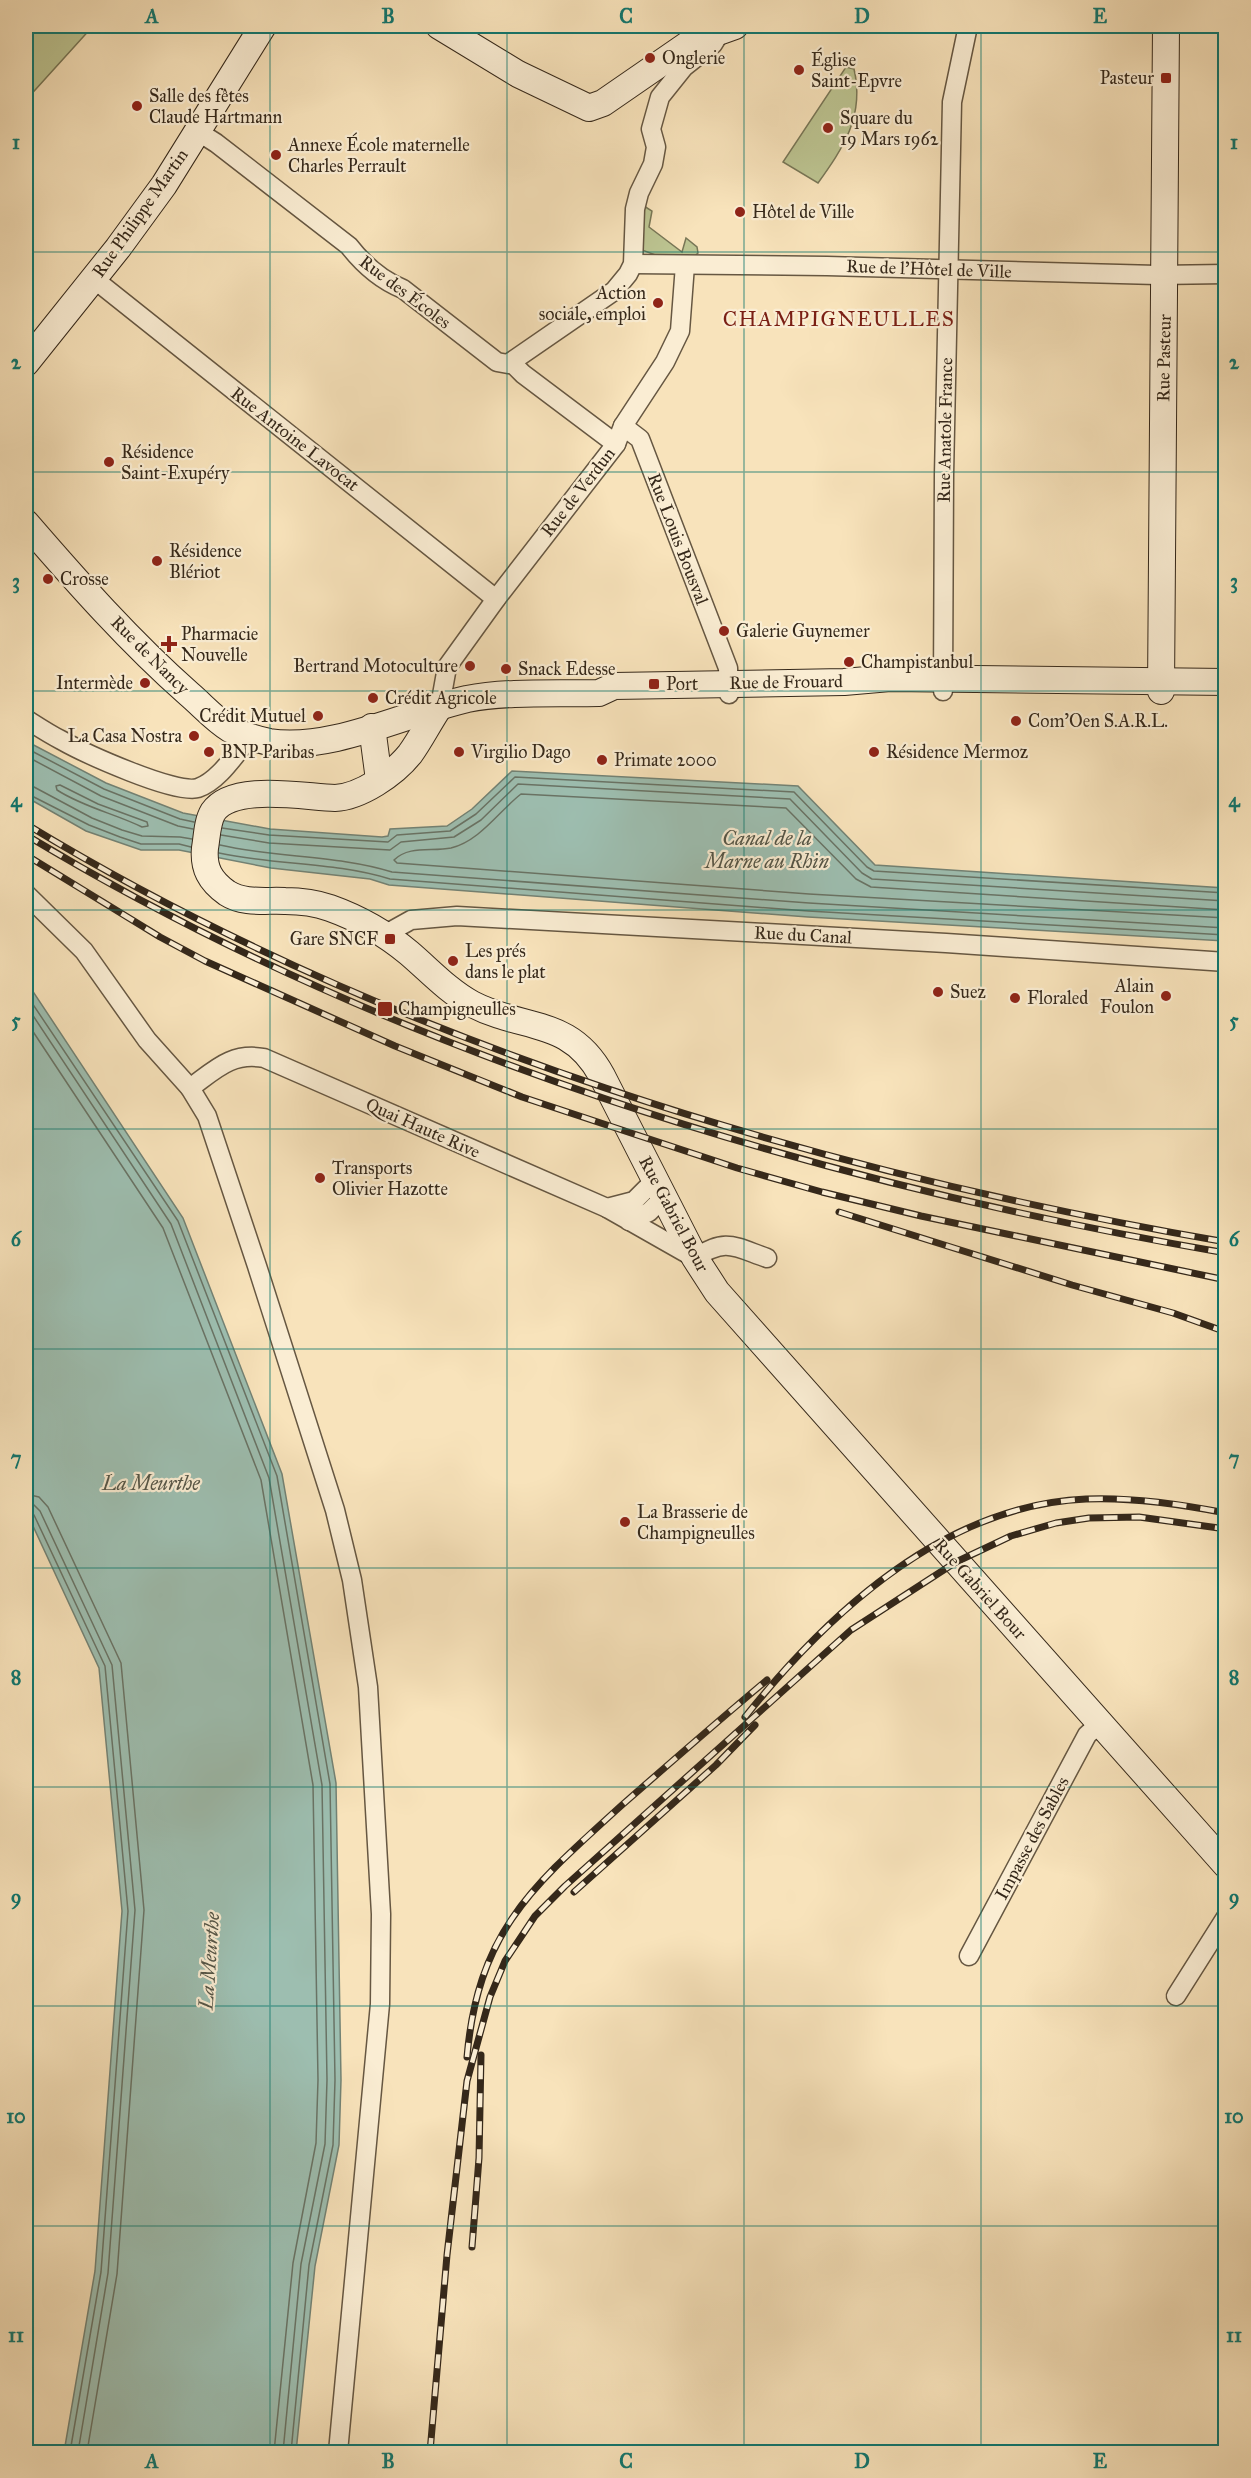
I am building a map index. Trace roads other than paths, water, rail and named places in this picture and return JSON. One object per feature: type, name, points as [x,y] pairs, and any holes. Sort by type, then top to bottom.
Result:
[{"type":"main road","name":"Rue Philippe Martin","points":[[26,363],[94,279],[164,186],[263,26]]},
{"type":"main road","points":[[438,26],[518,74],[589,108],[603,103],[706,32],[728,28]]},
{"type":"main road","name":"Rue Pasteur","points":[[1161,686],[1166,26]]},
{"type":"main road","name":"Rue de Nancy","points":[[26,523],[159,667],[224,725],[250,737],[269,742],[302,743],[345,736],[440,706]]},
{"type":"main road","name":"Rue de Frouard","points":[[440,706],[481,697],[599,693],[614,686],[728,688],[943,685],[1161,686],[1226,682]]},
{"type":"main road","name":"Rue de Frouard","points":[[1161,686],[1226,693]]},
{"type":"main road","name":"Rue Gabriel Bour","points":[[440,706],[402,763],[361,792],[343,798],[246,794],[228,800],[212,813],[203,861],[207,873],[219,886],[233,896],[244,900],[292,901],[320,905],[361,921],[384,935],[465,1000],[485,1009],[556,1032],[584,1049],[602,1076],[695,1258],[731,1309],[1226,1865]]},
{"type":"main road","points":[[372,727],[379,780]]},
{"type":"street","name":"Rue Anatole France","points":[[943,685],[944,476],[952,102],[968,26]]},
{"type":"street","points":[[512,363],[614,291],[633,264],[635,209],[639,193],[654,164],[656,147],[651,129],[660,97],[684,67],[713,45],[728,28]]},
{"type":"street","name":"Rue des Écoles","points":[[197,131],[216,142],[349,246],[360,260],[389,283],[403,289],[497,362],[504,365],[512,363],[523,374],[616,444]]},
{"type":"street","name":"Rue de l'Hôtel de Ville","points":[[633,264],[828,266],[1165,275],[1226,274]]},
{"type":"street","name":"Rue de Verdun","points":[[440,706],[447,667],[496,599],[616,444],[623,426],[665,362],[680,331],[685,265]]},
{"type":"street","name":"Rue Antoine Lavocat","points":[[94,279],[496,599]]},
{"type":"street","name":"Rue Louis Bousval","points":[[623,426],[640,439],[728,668],[728,688]]},
{"type":"street","points":[[26,719],[62,741],[136,774],[186,789],[199,788],[215,777],[250,737]]},
{"type":"street","points":[[26,894],[84,951],[147,1040],[190,1088],[207,1116],[334,1510],[352,1580],[368,1687],[381,1914],[381,2004],[338,2452]]},
{"type":"street","name":"Rue du Canal","points":[[384,935],[411,920],[457,916],[946,943],[1226,962]]},
{"type":"street","name":"Quai Haute Rive","points":[[190,1088],[232,1058],[246,1056],[264,1058],[607,1208],[695,1258]]},
{"type":"street","points":[[607,1208],[634,1201],[659,1189]]},
{"type":"street","points":[[629,1221],[649,1212],[659,1189]]},
{"type":"street","points":[[695,1258],[711,1248],[727,1244],[767,1258]]},
{"type":"street","name":"Impasse des Sables","points":[[969,1956],[1087,1735],[1100,1723]]},
{"type":"street","points":[[1176,1996],[1226,1917]]},
{"type":"water","name":"Canal de la Marne au Rhin","points":[[26,741],[106,783],[183,813],[270,829],[382,837],[388,836],[390,829],[447,826],[472,809],[512,771],[798,786],[875,865],[1225,888],[1225,941],[808,917],[389,885],[370,879],[271,868],[179,850],[141,850],[86,831],[26,797]]},
{"type":"water","name":"La Meurthe","points":[[26,986],[32,990],[183,1218],[282,1474],[336,1783],[341,2080],[339,2145],[315,2266],[296,2452],[64,2452],[95,2271],[122,1911],[99,1668],[26,1511]]},
{"type":"railway","points":[[26,824],[164,902],[307,971],[455,1033],[606,1088],[759,1136],[915,1177],[1071,1213],[1226,1242]]},
{"type":"railway","points":[[26,835],[164,913],[308,982],[455,1044],[606,1099],[760,1147],[915,1188],[1070,1224],[1226,1253]]},
{"type":"railway","points":[[26,855],[160,937],[205,961],[395,1046],[522,1097],[737,1168],[822,1192],[921,1216],[1226,1280]]},
{"type":"railway","points":[[839,1212],[1072,1285],[1173,1313],[1226,1332]]},
{"type":"railway","points":[[745,1717],[813,1640],[852,1604],[894,1571],[938,1543],[985,1521],[1034,1506],[1086,1499],[1156,1502],[1226,1513]]},
{"type":"railway","points":[[430,2452],[447,2255],[467,2081],[490,1997],[505,1961],[535,1916],[565,1886],[851,1630],[956,1562],[1011,1536],[1056,1523],[1089,1518],[1139,1517],[1226,1529]]},
{"type":"railway","points":[[467,2057],[473,2013],[483,1975],[516,1913],[537,1886],[622,1805],[767,1680]]},
{"type":"railway","points":[[574,1892],[716,1765],[755,1725]]},
{"type":"railway","points":[[472,2247],[479,2158],[481,2055]]},
{"type":"place","name":"Onglerie","points":[[650,58]]},
{"type":"place","name":"Église Saint-Epvre","points":[[799,70]]},
{"type":"place","name":"Pasteur","points":[[1166,78]]},
{"type":"place","name":"Salle des fêtes Claude Hartmann","points":[[137,106]]},
{"type":"place","name":"Square du 19 Mars 1962","points":[[828,128]]},
{"type":"place","name":"Annexe École maternelle Charles Perrault","points":[[276,155]]},
{"type":"place","name":"Hôtel de Ville","points":[[740,212]]},
{"type":"place","name":"Action sociale, emploi","points":[[658,303]]},
{"type":"place","name":"Résidence Saint-Exupéry","points":[[109,462]]},
{"type":"place","name":"Résidence Blériot","points":[[157,561]]},
{"type":"place","name":"Crosse","points":[[48,579]]},
{"type":"place","name":"Galerie Guynemer","points":[[724,631]]},
{"type":"place","name":"Pharmacie Nouvelle","points":[[169,644]]},
{"type":"place","name":"Champistanbul","points":[[849,662]]},
{"type":"place","name":"Bertrand Motoculture","points":[[470,666]]},
{"type":"place","name":"Snack Edesse","points":[[506,669]]},
{"type":"place","name":"Intermède","points":[[145,683]]},
{"type":"place","name":"Port","points":[[654,684]]},
{"type":"place","name":"Crédit Agricole","points":[[373,698]]},
{"type":"place","name":"Crédit Mutuel","points":[[318,716]]},
{"type":"place","name":"Com’Oen S.A.R.L.","points":[[1016,721]]},
{"type":"place","name":"La Casa Nostra","points":[[194,736]]},
{"type":"place","name":"BNP Paribas","points":[[209,752]]},
{"type":"place","name":"Virgilio Dago","points":[[459,752]]},
{"type":"place","name":"Résidence Mermoz","points":[[874,752]]},
{"type":"place","name":"Primate 2000","points":[[602,760]]},
{"type":"place","name":"Gare SNCF","points":[[390,939]]},
{"type":"place","name":"Les prés dans le plat","points":[[453,961]]},
{"type":"place","name":"Suez","points":[[938,992]]},
{"type":"place","name":"Alain Foulon","points":[[1166,996]]},
{"type":"place","name":"Floraled","points":[[1015,998]]},
{"type":"place","name":"Champigneulles","points":[[385,1009]]},
{"type":"place","name":"Transports Olivier Hazotte","points":[[320,1178]]},
{"type":"place","name":"La Brasserie de Champigneulles","points":[[625,1522]]},
{"type":"district","name":"CHAMPIGNEULLES","points":[[839,319]]}]
